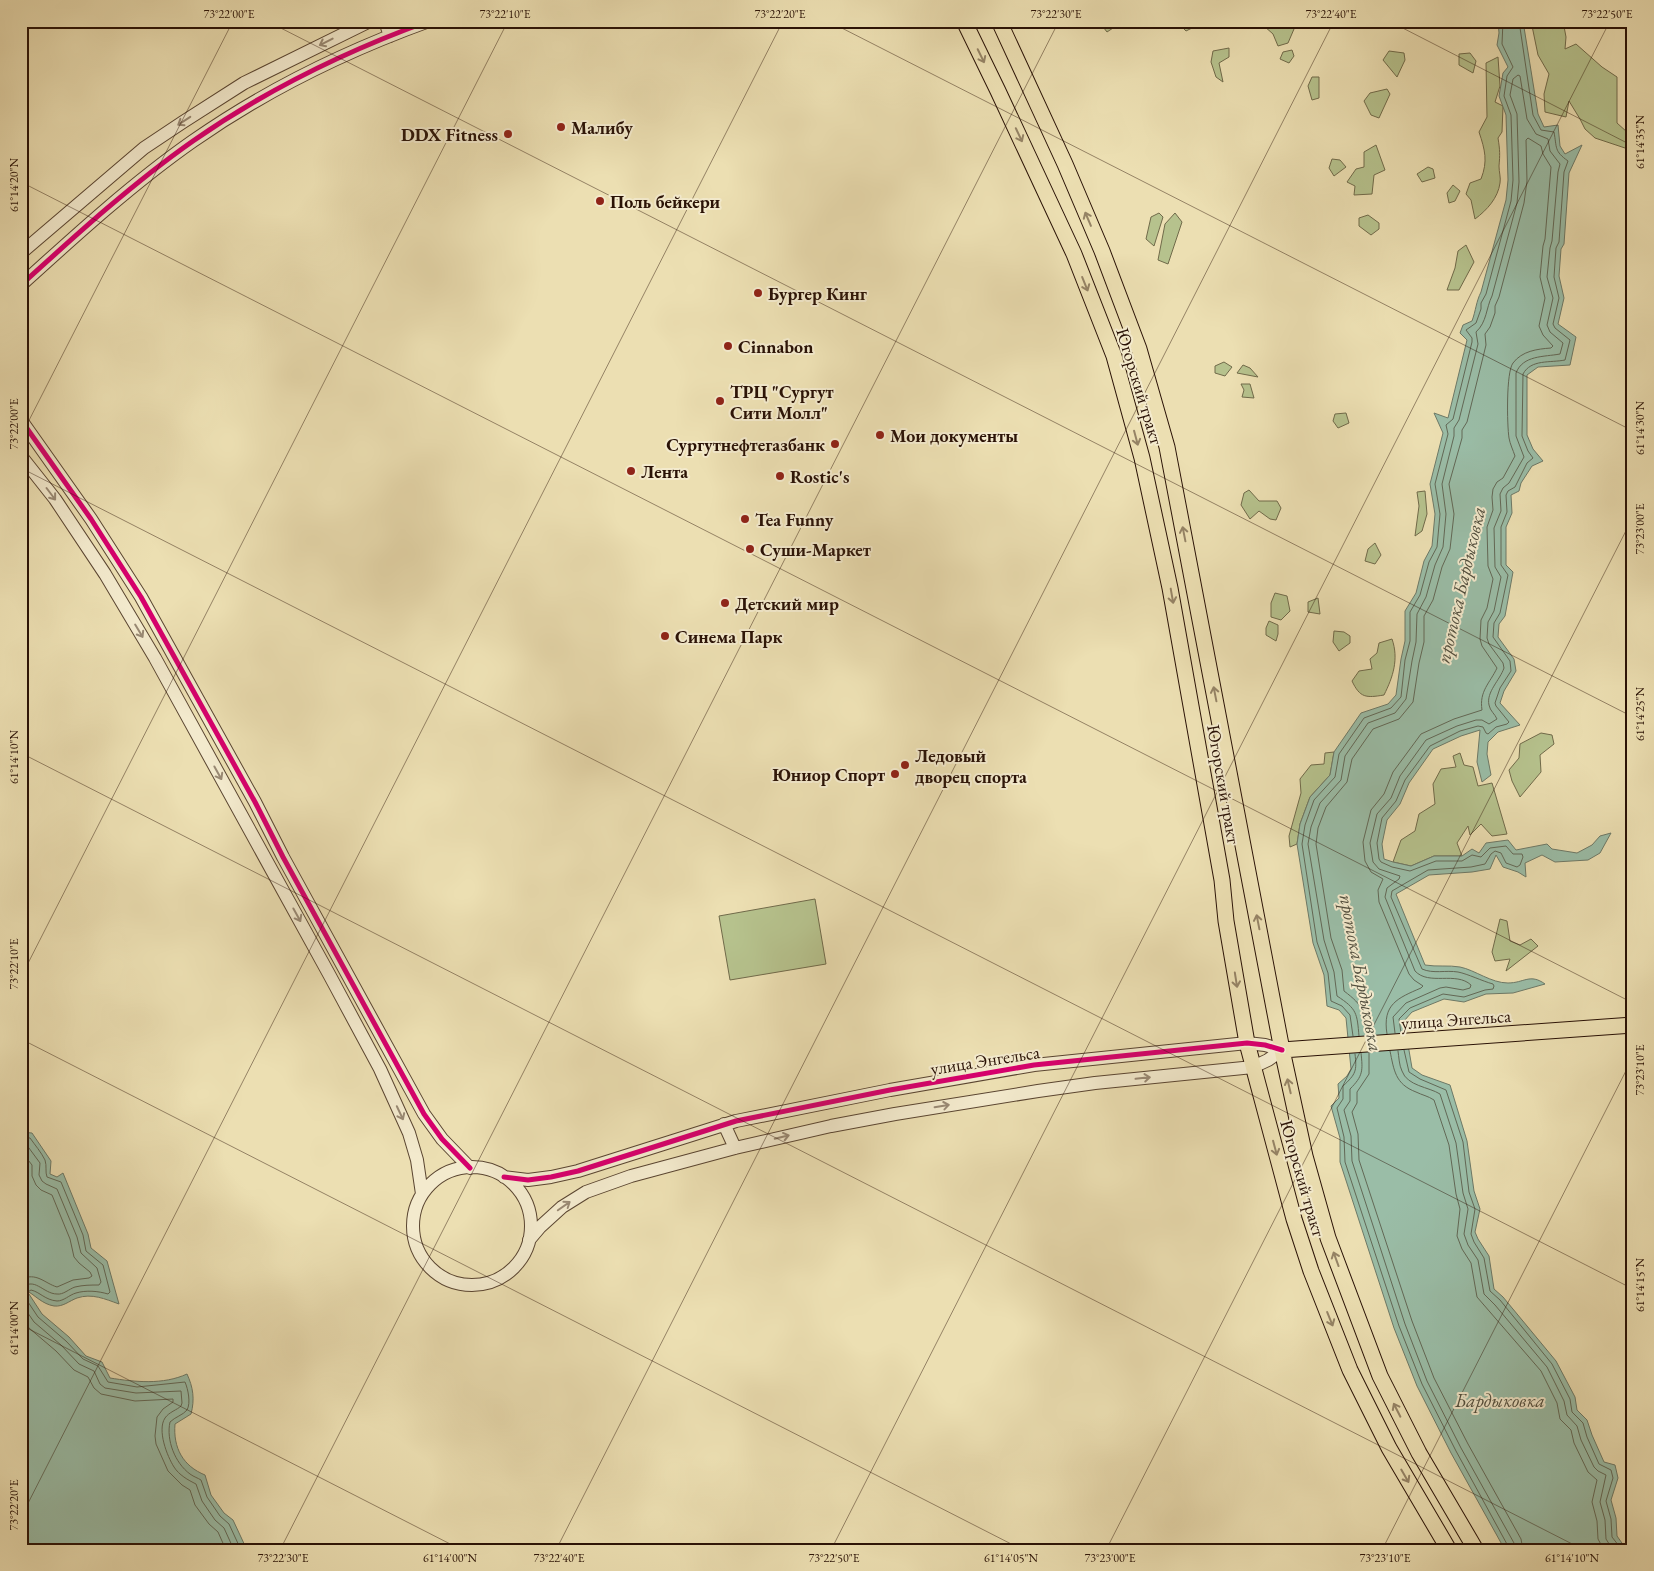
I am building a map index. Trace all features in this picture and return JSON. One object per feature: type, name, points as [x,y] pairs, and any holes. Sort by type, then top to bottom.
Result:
[{"type":"main road","name":"Югорский тракт","points":[[964,21],[1074,254],[1117,365],[1142,458],[1170,588],[1220,870],[1226,921],[1247,1043],[1294,1219],[1311,1271],[1350,1370],[1389,1448],[1449,1550]]},
{"type":"main road","name":"Югорский тракт","points":[[999,21],[1065,164],[1102,251],[1139,349],[1167,447],[1282,1050],[1305,1156],[1328,1238],[1377,1368],[1418,1453],[1476,1550]]},
{"type":"main road","name":"улица Энгельса","points":[[1282,1050],[1633,1025]]},
{"type":"street","points":[[21,253],[144,148],[183,122],[244,83],[370,21]]},
{"type":"street","points":[[385,21],[390,36]]},
{"type":"street","points":[[21,284],[158,167],[195,140],[257,101],[306,74],[342,56],[430,21]]},
{"type":"street","points":[[21,420],[91,519],[141,597],[255,802],[424,1114],[442,1140],[470,1168]]},
{"type":"street","points":[[21,456],[55,499],[105,574],[155,658],[326,968],[380,1069],[409,1133],[417,1160],[422,1194]]},
{"type":"street","name":"улица Энгельса","points":[[504,1177],[528,1180],[551,1177],[578,1171],[724,1124],[890,1090],[1034,1065],[1247,1043],[1265,1045],[1282,1050]]},
{"type":"street","name":"улица Энгельса","points":[[529,1240],[562,1207],[586,1192],[631,1176],[735,1148],[849,1122],[1000,1097],[1095,1083],[1253,1067],[1268,1060],[1282,1050]]},
{"type":"street","points":[[724,1124],[735,1148]]},
{"type":"street","points":[[485,1169],[504,1177],[519,1191],[526,1205],[530,1220],[529,1240],[526,1250],[515,1267],[498,1279],[479,1285],[469,1285],[440,1276],[428,1266],[419,1253],[416,1244],[414,1218],[422,1194],[436,1180],[455,1170],[485,1169]]},
{"type":"shaded area","points":[[1101,21],[1116,21],[1116,26],[1107,32],[1100,23]]},
{"type":"shaded area","points":[[1181,21],[1194,21],[1194,27],[1186,31],[1180,25]]},
{"type":"shaded area","points":[[1264,21],[1270,21],[1273,24],[1275,21],[1290,21],[1294,29],[1288,43],[1278,46],[1273,34],[1264,26]]},
{"type":"shaded area","points":[[1531,21],[1563,21],[1566,37],[1565,49],[1576,44],[1602,67],[1617,77],[1617,123],[1627,132],[1630,103],[1633,94],[1633,148],[1628,149],[1595,138],[1585,129],[1569,101],[1566,117],[1545,112],[1544,94],[1549,74],[1538,55]]},
{"type":"shaded area","points":[[1229,48],[1229,57],[1219,63],[1223,82],[1216,77],[1211,62],[1213,51]]},
{"type":"shaded area","points":[[1292,50],[1294,56],[1289,63],[1280,59],[1283,52]]},
{"type":"shaded area","points":[[1389,51],[1404,53],[1405,60],[1397,77],[1383,60]]},
{"type":"shaded area","points":[[1470,53],[1476,61],[1473,73],[1459,65],[1459,54]]},
{"type":"shaded area","points":[[1498,57],[1500,86],[1495,102],[1503,106],[1502,132],[1498,138],[1500,183],[1497,194],[1491,203],[1475,219],[1471,200],[1466,194],[1470,183],[1481,179],[1483,173],[1485,156],[1479,132],[1487,117],[1486,63]]},
{"type":"shaded area","points":[[1312,77],[1319,77],[1319,98],[1312,100],[1308,86]]},
{"type":"shaded area","points":[[1387,89],[1390,94],[1379,118],[1371,115],[1364,101],[1370,93]]},
{"type":"shaded area","points":[[1376,145],[1385,170],[1374,175],[1372,194],[1354,195],[1355,186],[1347,182],[1356,169],[1364,167],[1364,152]]},
{"type":"shaded area","points":[[1332,159],[1340,160],[1346,167],[1334,176],[1329,168]]},
{"type":"shaded area","points":[[1428,167],[1433,169],[1435,178],[1422,182],[1417,174]]},
{"type":"shaded area","points":[[1453,185],[1460,191],[1455,201],[1449,203],[1447,193]]},
{"type":"shaded area","points":[[1159,213],[1163,217],[1154,246],[1146,239],[1151,217]]},
{"type":"shaded area","points":[[1175,213],[1182,222],[1168,264],[1158,260],[1165,224]]},
{"type":"shaded area","points":[[1368,215],[1379,223],[1379,229],[1371,235],[1359,226],[1359,218]]},
{"type":"shaded area","points":[[1466,245],[1474,262],[1459,290],[1447,290],[1455,268],[1458,251]]},
{"type":"shaded area","points":[[1224,362],[1232,367],[1225,376],[1215,373],[1215,366]]},
{"type":"shaded area","points":[[1243,365],[1250,368],[1258,377],[1237,373]]},
{"type":"shaded area","points":[[1241,384],[1250,384],[1254,398],[1242,397],[1244,390]]},
{"type":"shaded area","points":[[1346,413],[1349,423],[1338,428],[1333,421],[1335,414]]},
{"type":"shaded area","points":[[1249,490],[1259,501],[1277,501],[1281,508],[1276,520],[1270,519],[1259,511],[1250,519],[1241,505],[1244,493]]},
{"type":"shaded area","points":[[1425,491],[1427,514],[1422,531],[1415,536],[1419,506],[1417,492]]},
{"type":"shaded area","points":[[1375,543],[1381,555],[1375,564],[1365,561],[1368,549]]},
{"type":"shaded area","points":[[1275,593],[1287,596],[1290,611],[1281,620],[1271,617],[1271,603]]},
{"type":"shaded area","points":[[1318,598],[1320,614],[1308,612],[1308,602]]},
{"type":"shaded area","points":[[1269,621],[1278,625],[1276,641],[1266,635]]},
{"type":"shaded area","points":[[1334,631],[1344,632],[1350,636],[1350,643],[1339,651],[1333,642]]},
{"type":"shaded area","points":[[1392,639],[1395,654],[1394,668],[1384,695],[1364,696],[1358,691],[1352,681],[1359,671],[1372,669],[1370,659],[1377,653],[1379,643]]},
{"type":"shaded area","points":[[1541,733],[1552,735],[1554,744],[1540,755],[1541,772],[1520,797],[1509,770],[1519,758],[1520,744]]},
{"type":"shaded area","points":[[1334,752],[1330,775],[1310,797],[1300,824],[1297,844],[1290,847],[1289,836],[1301,793],[1300,779],[1311,765],[1324,764],[1325,753]]},
{"type":"shaded area","points":[[1460,753],[1464,765],[1473,767],[1478,786],[1492,783],[1507,834],[1492,836],[1481,824],[1470,835],[1468,826],[1457,843],[1462,856],[1434,856],[1411,866],[1393,862],[1401,840],[1415,831],[1419,814],[1435,804],[1433,784],[1441,769],[1456,767],[1453,756]]},
{"type":"shaded area","points":[[815,899],[826,964],[730,980],[719,916]]},
{"type":"shaded area","points":[[1500,919],[1507,921],[1510,941],[1520,945],[1531,939],[1538,946],[1506,971],[1510,959],[1495,961],[1492,952]]},
{"type":"water","name":"Бардыковка","points":[[1498,21],[1523,21],[1538,114],[1544,127],[1558,125],[1560,146],[1565,154],[1582,145],[1569,173],[1564,244],[1561,249],[1559,276],[1564,298],[1558,324],[1576,337],[1570,365],[1538,367],[1527,375],[1527,435],[1533,449],[1543,461],[1532,466],[1521,483],[1519,491],[1511,495],[1512,513],[1506,527],[1506,565],[1513,572],[1505,616],[1499,624],[1498,637],[1514,659],[1516,671],[1504,691],[1500,703],[1520,725],[1498,732],[1488,742],[1487,754],[1491,775],[1482,782],[1477,762],[1480,730],[1461,736],[1433,749],[1409,783],[1400,804],[1387,820],[1382,844],[1384,859],[1411,866],[1434,856],[1462,856],[1472,849],[1479,853],[1486,843],[1508,840],[1516,850],[1547,844],[1552,849],[1577,853],[1592,845],[1600,836],[1611,833],[1600,853],[1588,860],[1555,862],[1542,855],[1525,863],[1526,877],[1503,867],[1496,855],[1490,869],[1429,875],[1396,894],[1425,965],[1460,967],[1489,979],[1508,983],[1535,979],[1545,984],[1513,993],[1486,994],[1464,1002],[1444,999],[1412,1012],[1404,1021],[1412,1068],[1422,1075],[1450,1085],[1467,1141],[1474,1191],[1480,1209],[1475,1232],[1489,1256],[1494,1289],[1503,1297],[1556,1361],[1575,1397],[1577,1410],[1587,1420],[1604,1462],[1615,1465],[1618,1478],[1611,1500],[1616,1518],[1617,1536],[1624,1546],[1623,1550],[1505,1550],[1451,1453],[1417,1386],[1394,1328],[1340,1162],[1340,1138],[1331,1106],[1339,1098],[1338,1084],[1347,1076],[1351,1069],[1346,1018],[1339,1010],[1327,1006],[1324,975],[1313,943],[1297,844],[1300,824],[1310,797],[1330,775],[1334,752],[1361,713],[1388,704],[1396,695],[1405,641],[1405,611],[1416,593],[1424,561],[1432,546],[1435,514],[1430,484],[1443,433],[1434,413],[1448,418],[1467,340],[1460,333],[1463,325],[1472,321],[1506,200],[1508,180],[1506,115],[1499,96],[1503,73],[1508,67],[1497,45]]},
{"type":"water","points":[[21,1132],[32,1133],[51,1161],[50,1174],[57,1177],[63,1173],[88,1234],[91,1248],[107,1261],[119,1304],[98,1297],[88,1296],[77,1298],[60,1306],[54,1306],[27,1291],[42,1314],[69,1337],[86,1356],[102,1362],[110,1378],[159,1381],[187,1374],[192,1388],[193,1403],[191,1414],[175,1424],[178,1448],[185,1461],[191,1467],[205,1475],[211,1495],[224,1513],[233,1520],[247,1550],[21,1550]]},
{"type":"cycle path","points":[[21,285],[127,192],[171,157],[221,122],[307,73],[367,45],[429,21]]},
{"type":"cycle path","points":[[21,420],[91,519],[141,597],[255,802],[283,857],[424,1114],[442,1139],[470,1168]]},
{"type":"cycle path","points":[[504,1177],[528,1180],[551,1177],[578,1171],[736,1121],[890,1090],[1034,1065],[1247,1043],[1265,1045],[1282,1050]]},
{"type":"place","name":"Малибу","points":[[561,127]]},
{"type":"place","name":"DDX Fitness","points":[[508,134]]},
{"type":"place","name":"Поль бейкери","points":[[600,201]]},
{"type":"place","name":"Бургер Кинг","points":[[758,293]]},
{"type":"place","name":"Cinnabon","points":[[728,346]]},
{"type":"place","name":"ТРЦ \"Сургут Сити Молл\"","points":[[720,401]]},
{"type":"place","name":"Мои документы","points":[[880,435]]},
{"type":"place","name":"Сургутнефтегазбанк","points":[[835,444]]},
{"type":"place","name":"Лента","points":[[631,471]]},
{"type":"place","name":"Rostic's","points":[[780,476]]},
{"type":"place","name":"Tea Funny","points":[[745,519]]},
{"type":"place","name":"Суши-Маркет","points":[[750,549]]},
{"type":"place","name":"Детский мир","points":[[725,603]]},
{"type":"place","name":"Синема Парк","points":[[665,636]]},
{"type":"place","name":"Ледовый дворец спорта","points":[[905,765]]},
{"type":"place","name":"Юниор Спорт","points":[[895,774]]},
{"type":"water label","name":"протока Бардыковка","points":[[1461,585]]},
{"type":"water label","name":"протока Бардыковка","points":[[1361,973]]}]
